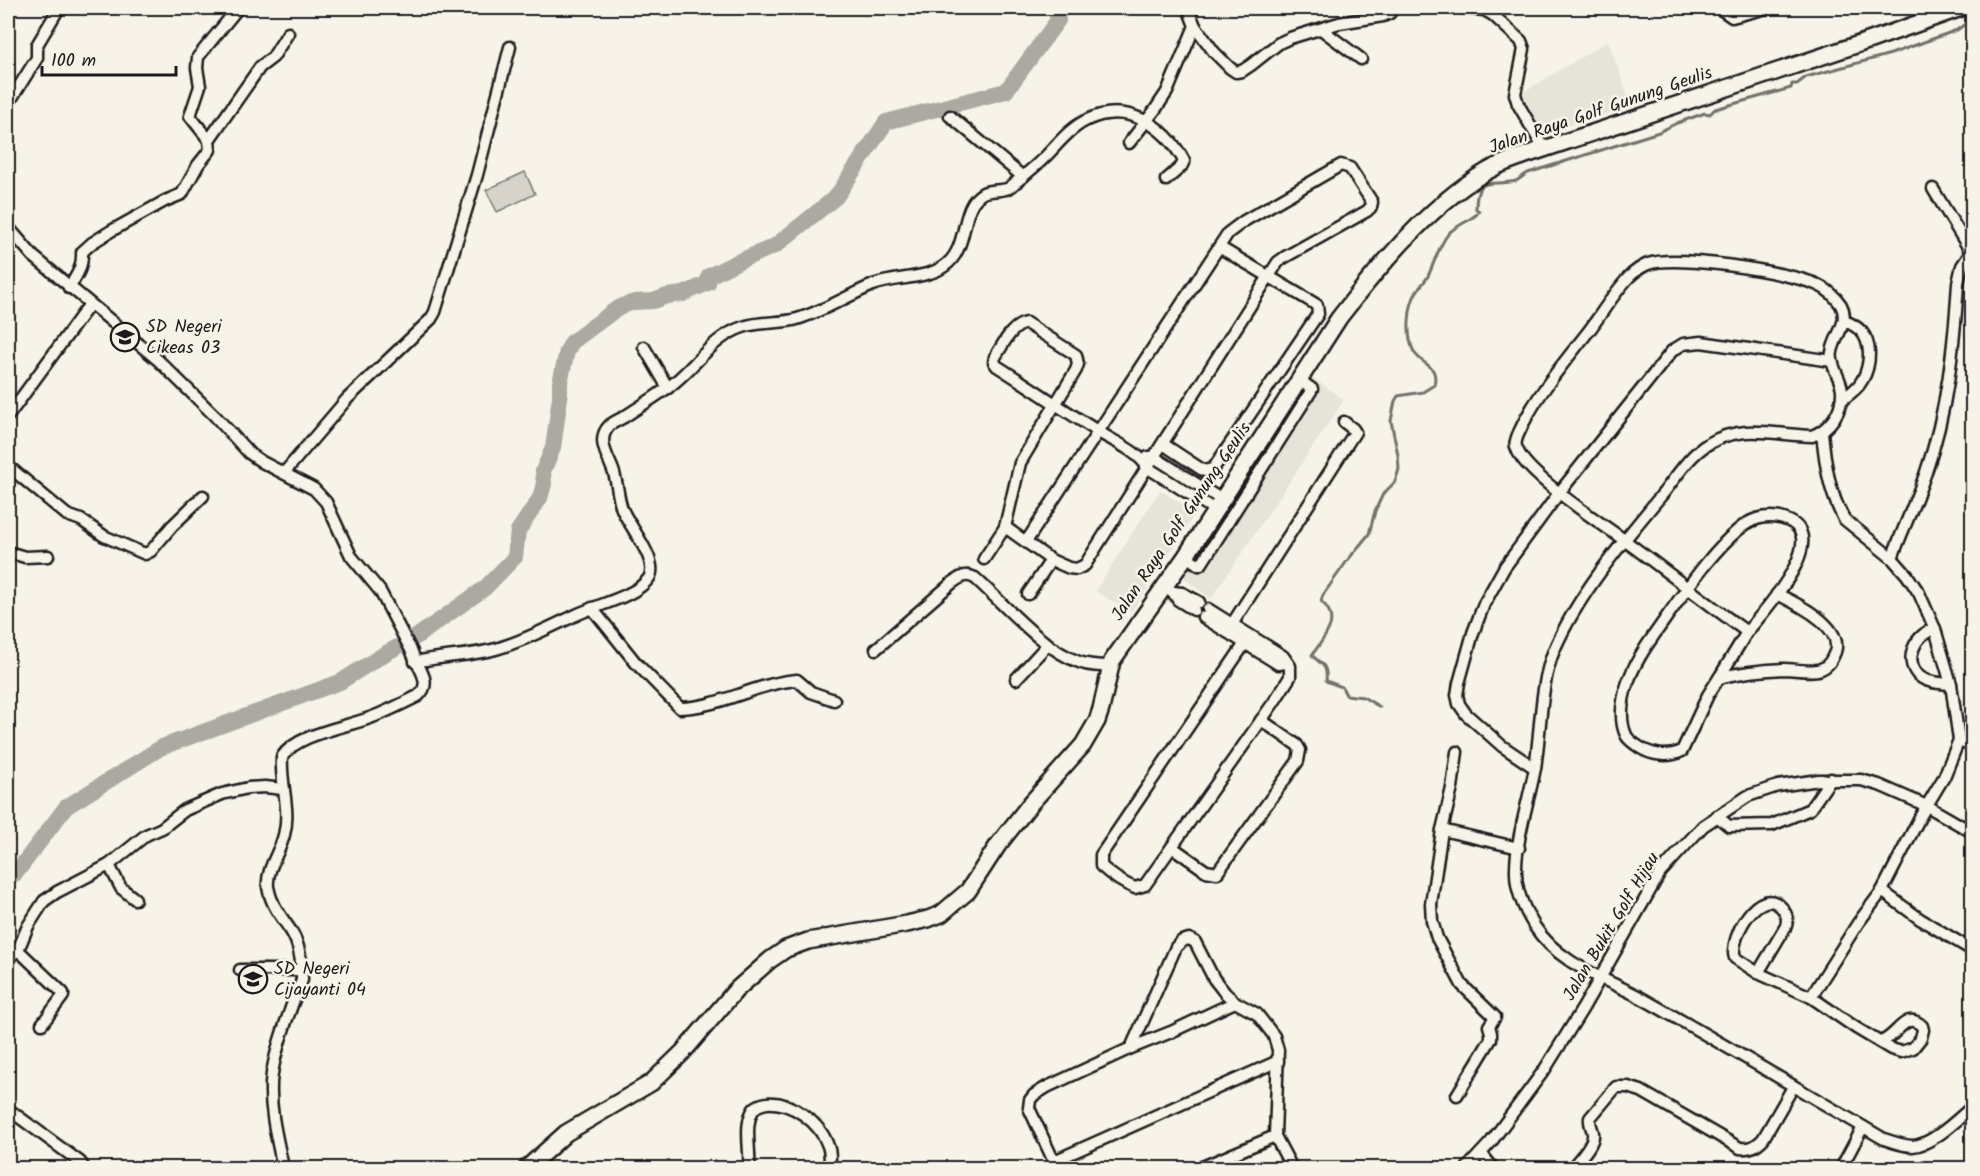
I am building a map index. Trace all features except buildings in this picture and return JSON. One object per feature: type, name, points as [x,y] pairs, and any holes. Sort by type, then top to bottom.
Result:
[{"type":"main road","name":"Jalan Raya Golf Gunung Geulis","points":[[527,1168],[566,1133],[651,1083],[683,1052],[736,990],[786,949],[808,940],[917,922],[941,914],[968,891],[998,845],[1031,803],[1083,745],[1097,721],[1112,661],[1169,590],[1186,556],[1339,318],[1364,285],[1437,209],[1459,190],[1498,166],[1544,149],[1961,8]]},
{"type":"street","points":[[8,104],[37,58],[37,45],[59,8]]},
{"type":"street","points":[[69,288],[79,273],[82,252],[92,243],[165,201],[182,194],[198,165],[210,150],[209,140],[190,116],[200,86],[197,62],[202,50],[238,8]]},
{"type":"street","points":[[1188,8],[1195,26],[1214,52],[1236,72],[1251,65],[1279,43],[1347,21],[1383,16],[1390,13],[1393,8]]},
{"type":"street","points":[[1470,8],[1496,11],[1521,41],[1524,49],[1515,93],[1518,104],[1544,149]]},
{"type":"street","points":[[1719,8],[1732,17],[1767,8]]},
{"type":"street","points":[[1129,143],[1167,92],[1195,26]]},
{"type":"street","points":[[1321,29],[1361,60]]},
{"type":"street","points":[[209,140],[260,67],[273,57],[288,33]]},
{"type":"street","points":[[284,473],[347,399],[426,324],[435,312],[477,175],[510,47]]},
{"type":"street","points":[[414,657],[496,649],[631,592],[648,579],[651,568],[648,555],[622,510],[615,476],[604,449],[605,432],[610,425],[668,388],[716,341],[743,327],[795,319],[818,311],[891,279],[921,275],[942,268],[962,242],[969,209],[975,200],[982,193],[1003,191],[1009,188],[1072,130],[1088,119],[1120,114],[1135,116],[1147,121],[1170,141],[1184,161],[1181,167],[1166,180]]},
{"type":"street","points":[[950,116],[1023,177]]},
{"type":"street","points":[[1005,527],[1051,560],[1069,568],[1077,569],[1085,565],[1145,463],[1154,457],[1163,444],[1268,276],[1281,259],[1369,209],[1372,202],[1350,168],[1341,165],[1244,221],[1228,233],[1026,542]]},
{"type":"street","points":[[1892,558],[1926,472],[1933,448],[1947,391],[1958,283],[1962,266],[1972,252],[1934,189]]},
{"type":"street","points":[[8,227],[33,256],[69,288],[158,360],[249,453],[314,489],[326,502],[351,556],[380,591],[425,676],[426,684],[423,692],[418,696],[374,717],[319,734],[290,747],[282,758],[286,808],[285,832],[279,853],[269,872],[268,884],[271,901],[292,932],[299,949],[302,970],[302,980],[281,1040],[271,1079],[276,1135],[283,1168]]},
{"type":"street","points":[[1163,444],[1204,471],[1213,469],[1318,314],[1317,305],[1219,247]]},
{"type":"street","points":[[1747,632],[1625,540],[1559,493],[1520,455],[1516,441],[1528,414],[1541,393],[1620,288],[1641,268],[1657,262],[1671,260],[1764,272],[1804,280],[1826,289],[1835,297],[1844,313],[1845,321],[1831,354],[1840,381],[1841,400],[1837,415],[1822,432],[1812,436],[1756,430],[1732,434],[1705,445],[1688,462],[1625,540],[1580,603],[1556,647],[1547,672],[1535,768],[1519,848],[1516,871],[1517,890],[1536,927],[1552,948],[1575,964],[1644,999],[1884,1139],[1909,1146],[1920,1145],[1933,1138],[1972,1107]]},
{"type":"street","points":[[8,416],[90,304]]},
{"type":"street","points":[[1841,400],[1859,385],[1868,367],[1869,354],[1863,334],[1857,327],[1845,321]]},
{"type":"street","points":[[984,559],[1005,527],[1020,463],[1056,403],[1076,370],[1078,359],[1076,355],[1026,323],[1019,324],[994,357],[994,362],[1056,403],[1145,463],[1219,505]]},
{"type":"street","points":[[1535,768],[1502,746],[1466,714],[1456,695],[1463,666],[1484,604],[1504,568],[1559,493],[1672,351],[1683,344],[1701,342],[1832,361]]},
{"type":"street","points":[[644,347],[668,388]]},
{"type":"street","points":[[1186,556],[1199,565],[1202,563],[1261,472],[1311,391],[1312,388],[1298,380]]},
{"type":"street","points":[[1230,628],[1355,432],[1344,422]]},
{"type":"street","points":[[1811,997],[1858,923],[1882,891],[1944,777],[1959,740],[1951,684],[1935,629],[1919,592],[1892,558],[1844,519],[1826,470],[1822,432]]},
{"type":"street","points":[[1154,457],[1219,505]]},
{"type":"street","points":[[8,466],[67,515],[78,519],[104,536],[145,554],[151,551],[172,526],[203,496]]},
{"type":"street","points":[[1242,469],[1261,472]]},
{"type":"street","points":[[1242,469],[1253,483]]},
{"type":"street","points":[[1767,516],[1783,519],[1795,526],[1803,543],[1801,556],[1777,594],[1747,632],[1699,711],[1688,742],[1682,751],[1674,755],[1663,755],[1645,751],[1627,738],[1622,722],[1622,710],[1630,676],[1651,639],[1721,547],[1752,520],[1767,516]]},
{"type":"street","points":[[8,552],[25,557],[48,556]]},
{"type":"street","points":[[1028,594],[1051,560]]},
{"type":"street","points":[[876,648],[963,575],[975,578],[1064,656],[1096,666],[1111,666]]},
{"type":"street","points":[[1169,590],[1182,593],[1201,610],[1248,640],[1283,656],[1290,666],[1290,677],[1145,885],[1135,888],[1110,874],[1101,866],[1101,855],[1248,640]]},
{"type":"street","points":[[1719,678],[1763,670],[1815,670],[1828,665],[1833,659],[1837,647],[1833,632],[1810,613],[1777,594]]},
{"type":"street","points":[[592,608],[636,663],[681,708],[718,702],[790,681],[797,681],[811,692],[834,700]]},
{"type":"street","points":[[1935,629],[1926,631],[1915,644],[1912,655],[1914,668],[1925,680],[1951,684]]},
{"type":"street","points":[[1016,679],[1048,644]]},
{"type":"street","points":[[1172,847],[1206,871],[1217,873],[1298,761],[1300,750],[1297,745],[1261,720]]},
{"type":"street","points":[[1959,740],[1972,747]]},
{"type":"street","points":[[1457,752],[1431,904],[1434,929],[1462,985],[1495,1017],[1489,1026],[1491,1039],[1457,1095]]},
{"type":"street","points":[[1717,816],[1730,826],[1772,825],[1810,809],[1831,779]]},
{"type":"street","name":"Jalan Bukit Golf Hijau","points":[[1467,1168],[1512,1116],[1545,1069],[1660,873],[1703,826],[1717,816],[1748,796],[1778,786],[1831,779],[1862,780],[1927,806],[1972,832]]},
{"type":"street","points":[[8,958],[18,950],[28,926],[44,901],[109,865],[146,835],[162,828],[185,810],[199,802],[248,788],[283,789]]},
{"type":"street","points":[[1442,830],[1519,848]]},
{"type":"street","points":[[109,865],[121,888],[135,899]]},
{"type":"street","points":[[1882,891],[1920,919],[1972,950]]},
{"type":"street","points":[[1758,973],[1786,926],[1787,915],[1779,904],[1772,902],[1761,903],[1755,907],[1744,922],[1734,944],[1735,958],[1758,973],[1811,997],[1880,1042]]},
{"type":"street","points":[[1131,1048],[1176,947],[1182,941],[1189,939],[1195,942],[1214,978],[1225,993],[1235,1002],[1257,1014],[1274,1036],[1278,1061],[1275,1136],[1292,1168]]},
{"type":"street","points":[[18,950],[63,993],[42,1024]]},
{"type":"street","points":[[240,970],[302,970]]},
{"type":"street","points":[[1235,1002],[1047,1087],[1030,1100],[1029,1107],[1033,1118],[1056,1165],[1278,1061]]},
{"type":"street","points":[[1572,1168],[1592,1142],[1590,1118],[1616,1087],[1628,1087],[1641,1091],[1740,1148],[1748,1149],[1763,1139],[1793,1087]]},
{"type":"street","points":[[749,1168],[749,1123],[754,1110],[759,1105],[769,1103],[792,1108],[811,1122],[827,1144],[831,1158],[829,1168]]},
{"type":"street","points":[[8,1109],[80,1162],[84,1168]]},
{"type":"street","points":[[1841,1168],[1863,1127]]},
{"type":"street","points":[[1200,1168],[1275,1136]]},
{"type":"street","points":[[1481,1153],[1493,1168]]},
{"type":"shaded area","points":[[1608,41],[1632,107],[1534,135],[1522,93]]},
{"type":"shaded area","points":[[525,172],[535,194],[497,212],[486,190]]},
{"type":"shaded area","points":[[1312,377],[1344,400],[1211,599],[1180,575]]},
{"type":"shaded area","points":[[1160,490],[1196,513],[1131,612],[1095,591]]},
{"type":"waterway","points":[[8,877],[16,873],[66,807],[162,747],[340,682],[416,637],[485,588],[515,557],[518,531],[540,498],[544,484],[543,471],[553,448],[560,383],[567,351],[572,342],[625,305],[683,294],[708,283],[709,276],[775,246],[836,197],[886,122],[1006,91],[1058,20],[1055,8]]},
{"type":"waterway","points":[[1380,707],[1363,697],[1346,695],[1342,687],[1326,681],[1325,668],[1312,655],[1326,635],[1331,621],[1327,608],[1321,601],[1347,561],[1369,534],[1375,511],[1383,494],[1395,482],[1399,469],[1391,421],[1395,401],[1398,396],[1423,392],[1434,385],[1435,378],[1432,369],[1417,357],[1411,346],[1409,330],[1411,306],[1416,293],[1428,277],[1446,236],[1479,211],[1476,209],[1477,198],[1482,186],[1516,181],[1528,173],[1659,132],[1705,113],[1710,114],[1715,109],[1791,88],[1792,84],[1797,84],[1806,77],[1891,54],[1957,30],[1972,19]]},
{"type":"place","name":"SD Negeri Cikeas 03","points":[[125,337]]},
{"type":"place","name":"SD Negeri Cijayanti 04","points":[[253,979]]}]
